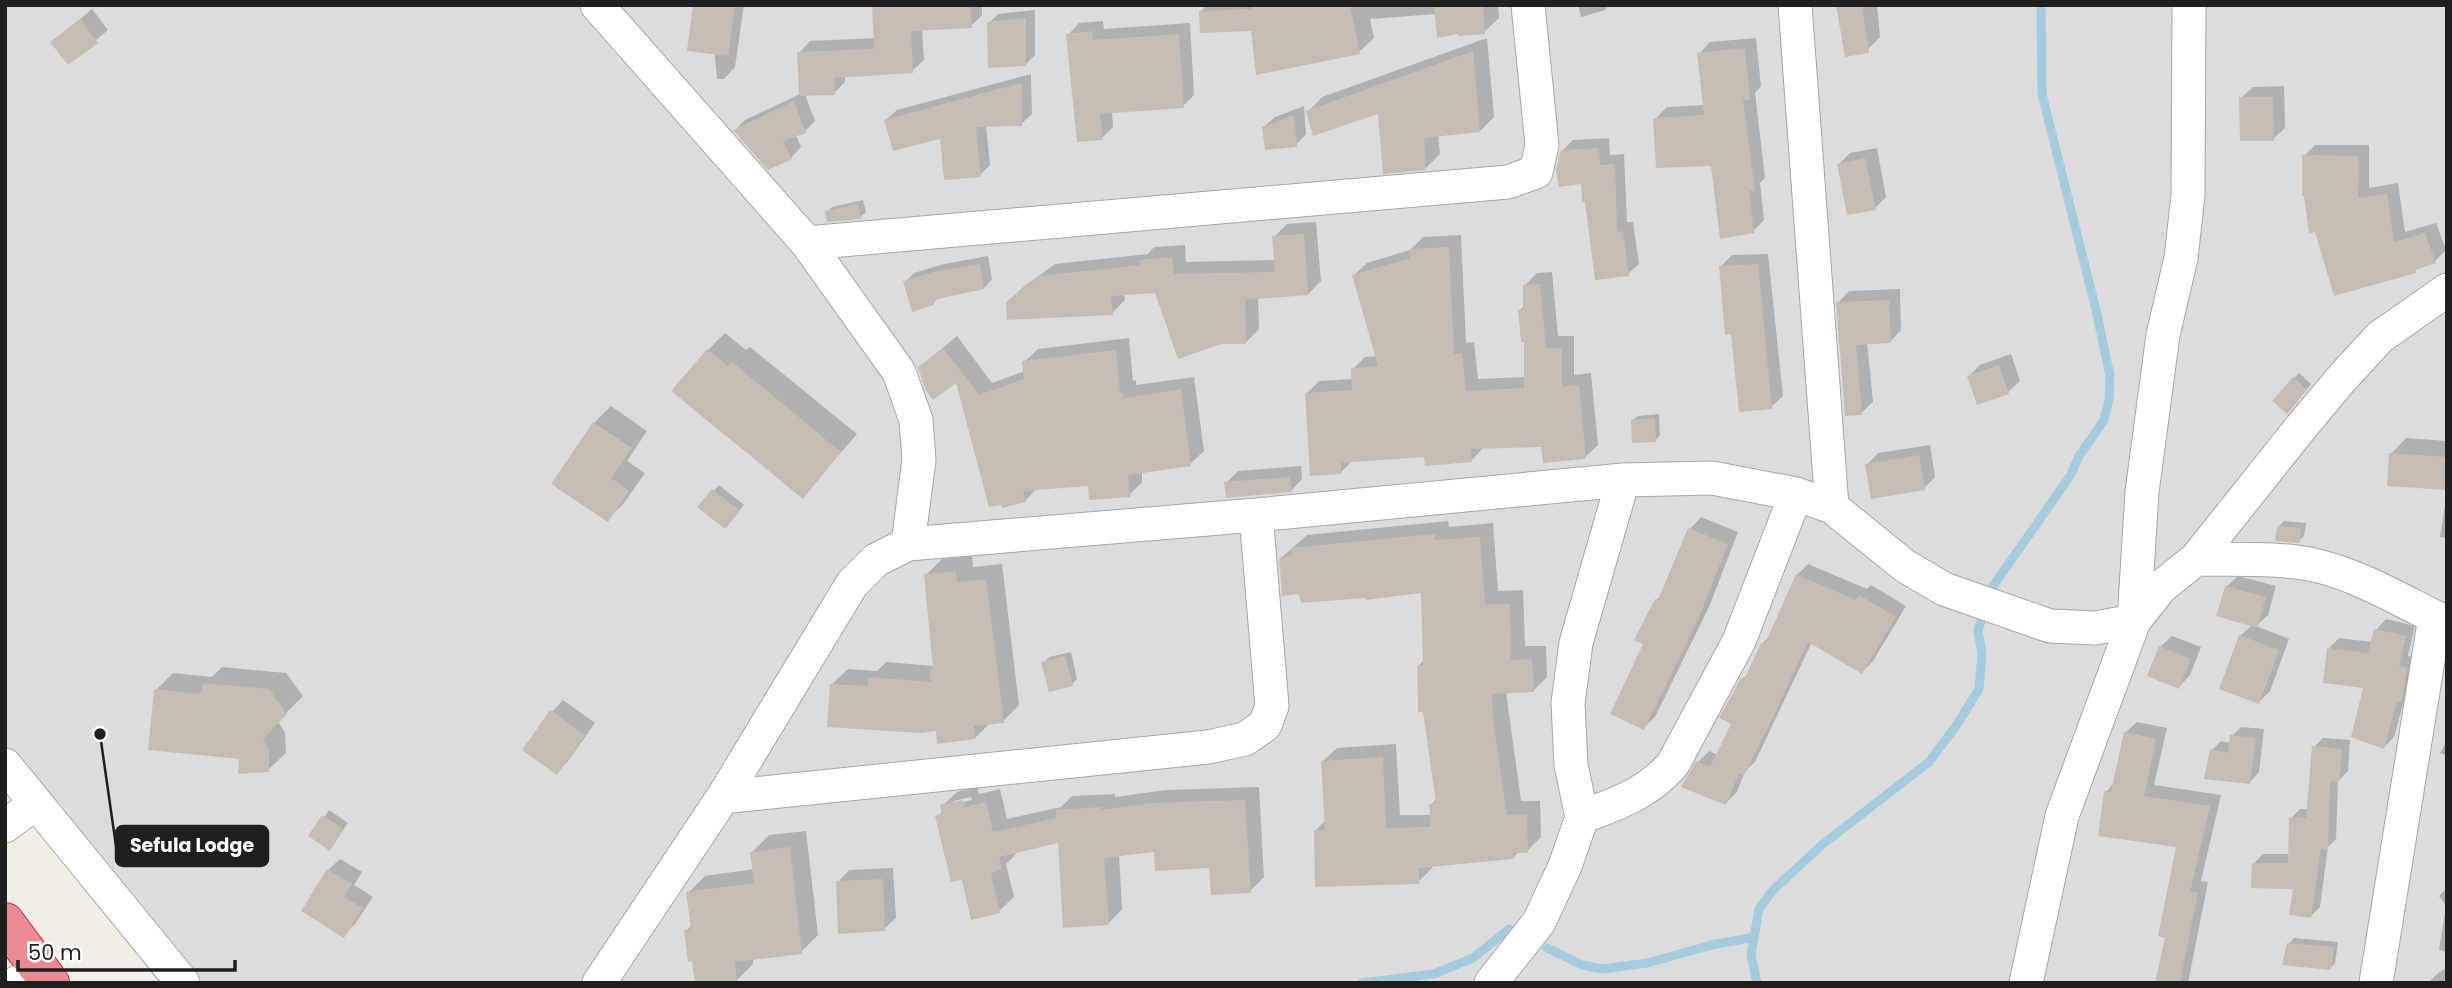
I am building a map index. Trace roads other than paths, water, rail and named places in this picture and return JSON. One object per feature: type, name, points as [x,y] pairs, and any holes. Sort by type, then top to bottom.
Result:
[{"type":"highway","points":[[5,922],[35,979]]},
{"type":"street","points":[[597,5],[807,243],[899,372],[915,420],[919,460],[908,544]]},
{"type":"street","points":[[807,243],[1508,182],[1536,172],[1542,145],[1528,5]]},
{"type":"street","points":[[1796,5],[1832,507]]},
{"type":"street","points":[[2026,983],[2062,816],[2134,621],[2142,492],[2164,335],[2181,258],[2188,195],[2189,5]]},
{"type":"street","points":[[600,983],[723,797],[852,584],[876,560],[908,544],[1256,515],[1623,480],[1712,478],[1796,494],[1832,507],[1905,566],[1944,589],[2050,626],[2095,628],[2134,621],[2161,587],[2196,559],[2343,377],[2380,337],[2447,290]]},
{"type":"street","points":[[1491,983],[1539,922],[1566,866],[1582,817],[1571,765],[1568,703],[1576,643],[1623,480]]},
{"type":"street","points":[[1582,817],[1637,795],[1659,780],[1673,764],[1739,640],[1796,494]]},
{"type":"street","points":[[723,797],[1208,747],[1245,739],[1265,725],[1272,706],[1256,515]]},
{"type":"street","points":[[2196,559],[2258,560],[2313,565],[2368,582],[2441,620],[2376,983]]},
{"type":"street","points":[[5,765],[183,983]]},
{"type":"street","points":[[5,826],[36,803]]},
{"type":"waterway","points":[[1757,983],[1751,955],[1759,909],[1773,890],[1823,844],[1929,762],[1956,726],[1979,689],[1982,653],[1978,631],[1991,589],[2070,476],[2079,456],[2104,420],[2109,399],[2110,376],[2042,94],[2041,5]]},
{"type":"waterway","points":[[1362,983],[1434,974],[1473,958],[1509,929]]},
{"type":"waterway","points":[[1547,948],[1582,965],[1603,969],[1647,963],[1712,945],[1754,937]]},
{"type":"place","name":"Sefula Lodge","points":[[100,734]]}]
